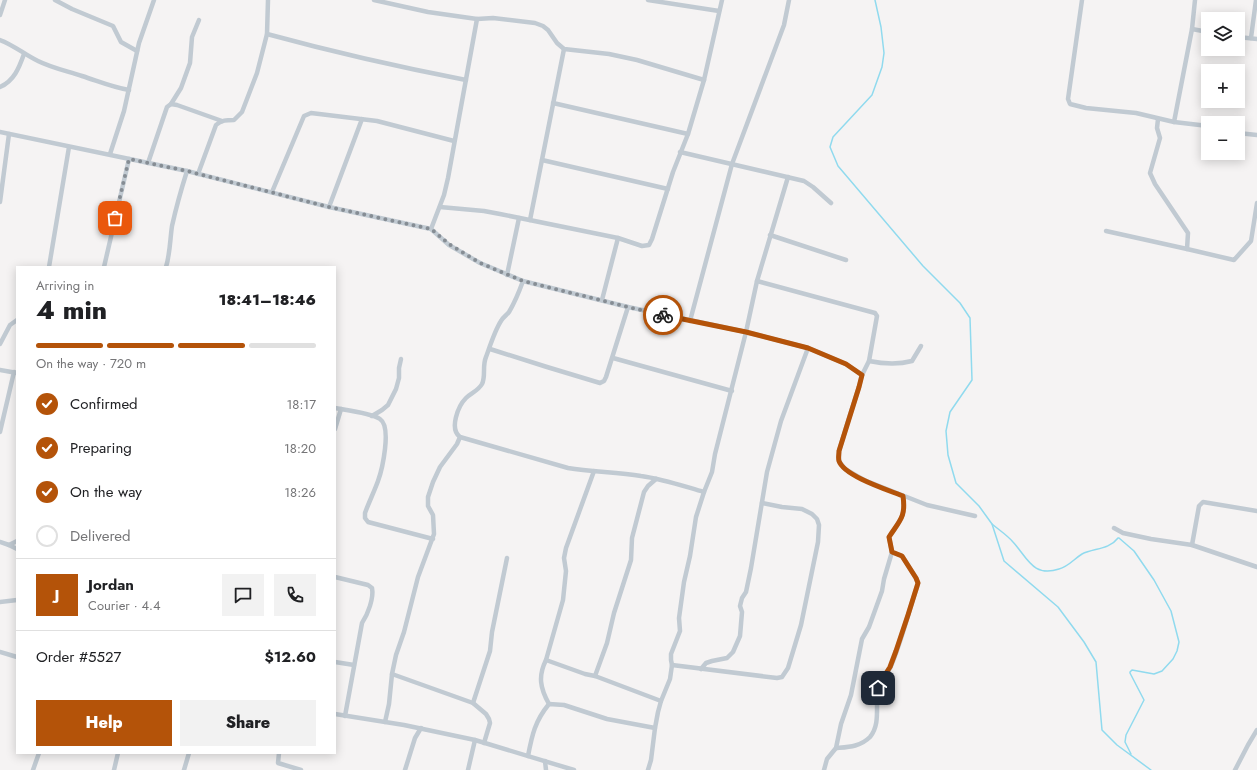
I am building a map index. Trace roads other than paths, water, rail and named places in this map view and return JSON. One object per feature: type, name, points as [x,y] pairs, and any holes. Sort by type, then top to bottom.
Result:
[{"type":"street","points":[[0,15],[5,0]]},
{"type":"street","points":[[55,0],[72,9],[113,26],[121,42],[137,51]]},
{"type":"street","points":[[110,154],[124,111],[137,51],[154,0]]},
{"type":"street","points":[[171,104],[222,121],[234,120],[242,112],[257,73],[267,34],[268,0]]},
{"type":"street","points":[[374,0],[428,12],[477,19],[492,18],[535,23],[548,30],[557,43],[564,49],[609,54],[637,60],[704,80]]},
{"type":"street","points":[[648,0],[719,11]]},
{"type":"street","points":[[440,207],[484,211],[618,238],[642,246],[649,245],[680,152],[688,134],[704,80],[722,0]]},
{"type":"street","points":[[690,321],[732,164],[784,25],[789,0]]},
{"type":"street","points":[[1082,0],[1068,99],[1070,104],[1086,108],[1136,113],[1174,122],[1201,125]]},
{"type":"street","points":[[1174,122],[1192,29],[1196,0]]},
{"type":"street","points":[[1251,38],[1256,0]]},
{"type":"street","points":[[431,229],[444,195],[448,178],[477,19]]},
{"type":"street","points":[[148,163],[167,107],[171,104],[181,88],[190,64],[192,37],[200,20]]},
{"type":"street","points":[[1192,29],[1201,31]]},
{"type":"street","points":[[267,34],[387,64],[466,80]]},
{"type":"street","points":[[1245,38],[1257,39]]},
{"type":"street","points":[[0,40],[8,43],[38,62],[115,88],[129,90]]},
{"type":"street","points":[[530,220],[564,49]]},
{"type":"street","points":[[0,87],[13,78],[24,54]]},
{"type":"street","points":[[553,103],[688,134]]},
{"type":"street","points":[[272,192],[304,116],[311,113],[377,121],[454,141]]},
{"type":"street","points":[[1158,118],[1157,128],[1160,138],[1150,173],[1155,184],[1188,233],[1187,249]]},
{"type":"street","points":[[329,207],[362,119]]},
{"type":"street","points":[[198,174],[216,125],[222,121]]},
{"type":"street","points":[[0,132],[187,171],[329,207],[431,229],[462,253],[480,263],[523,281],[628,307],[746,332],[808,348],[846,364],[862,375]]},
{"type":"street","points":[[0,202],[9,134]]},
{"type":"street","points":[[1245,134],[1257,135]]},
{"type":"street","points":[[49,266],[69,147]]},
{"type":"street","points":[[680,152],[804,181],[831,203]]},
{"type":"street","points":[[104,266],[129,159]]},
{"type":"street","points":[[542,160],[668,189]]},
{"type":"street","points":[[166,266],[169,258],[176,206],[187,171]]},
{"type":"street","points":[[648,770],[661,701],[670,679],[672,665],[671,654],[677,643],[680,631],[679,618],[684,582],[696,517],[712,472],[757,281],[788,177]]},
{"type":"street","points":[[1106,230],[1234,260],[1251,241],[1257,203]]},
{"type":"street","points":[[507,275],[519,218]]},
{"type":"street","points":[[770,235],[846,260]]},
{"type":"street","points":[[602,300],[618,238]]},
{"type":"street","points":[[523,281],[515,301],[508,313],[501,320],[485,359],[482,384],[477,390],[466,398],[457,414],[454,428],[456,434],[460,437],[568,468],[656,479],[704,492]]},
{"type":"street","points":[[757,281],[875,313],[877,316],[877,323],[869,361],[862,375],[839,451],[839,461],[845,469],[864,480],[903,496],[927,505],[974,516]]},
{"type":"street","points":[[490,349],[600,383],[604,381],[613,358],[628,307]]},
{"type":"street","points":[[0,344],[10,325],[16,321]]},
{"type":"street","points":[[869,361],[883,364],[903,364],[912,361],[921,346]]},
{"type":"street","points":[[701,669],[706,663],[727,658],[733,652],[740,636],[742,612],[740,606],[742,598],[746,592],[767,472],[781,421],[808,348]]},
{"type":"street","points":[[613,358],[732,391]]},
{"type":"street","points":[[372,416],[388,405],[396,389],[401,359]]},
{"type":"street","points":[[0,370],[15,373],[0,432]]},
{"type":"street","points":[[336,408],[372,416],[381,420],[385,426],[386,439],[378,480],[365,513],[365,518],[368,522],[433,539]]},
{"type":"street","points":[[336,425],[341,409]]},
{"type":"street","points":[[385,722],[396,655],[404,632],[418,577],[433,539],[434,528],[432,515],[428,506],[428,497],[440,467],[460,437]]},
{"type":"street","points":[[549,704],[541,685],[542,668],[546,660],[563,600],[566,571],[564,558],[566,548],[594,471]]},
{"type":"street","points":[[596,676],[631,560],[632,538],[644,492],[656,479]]},
{"type":"street","points":[[824,770],[827,759],[836,748],[841,724],[851,695],[862,639],[869,627],[882,591],[892,552],[889,537],[903,515],[903,496]]},
{"type":"street","points":[[1192,544],[1198,506],[1203,502],[1257,511]]},
{"type":"street","points":[[672,665],[778,678],[782,677],[788,668],[800,625],[818,542],[819,525],[812,514],[802,509],[762,503]]},
{"type":"street","points":[[1114,528],[1123,533],[1151,539],[1192,544],[1257,567]]},
{"type":"street","points":[[0,542],[16,548]]},
{"type":"street","points":[[10,545],[16,542]]},
{"type":"street","points":[[836,748],[855,746],[870,736],[878,714],[878,688],[890,667],[917,588],[918,583],[916,578],[902,556],[892,552]]},
{"type":"street","points":[[473,703],[490,650],[492,632],[507,558]]},
{"type":"street","points":[[336,577],[368,585],[372,588],[373,592],[366,617],[362,623],[345,716]]},
{"type":"street","points":[[0,602],[16,600]]},
{"type":"street","points":[[0,652],[16,656]]},
{"type":"street","points":[[546,660],[585,674],[596,676],[661,701]]},
{"type":"street","points":[[336,662],[354,666]]},
{"type":"street","points":[[392,674],[473,703],[486,714],[489,719],[490,723],[484,743]]},
{"type":"street","points":[[549,704],[564,705],[607,719],[655,728]]},
{"type":"street","points":[[528,756],[532,733],[541,713],[549,704]]},
{"type":"street","points":[[336,714],[421,728],[475,740],[574,770]]},
{"type":"street","points":[[405,770],[415,738],[421,728]]},
{"type":"street","points":[[1235,770],[1257,730]]},
{"type":"street","points":[[468,770],[475,740]]},
{"type":"street","points":[[33,770],[39,754]]},
{"type":"street","points":[[114,770],[118,754]]},
{"type":"street","points":[[184,770],[189,754]]},
{"type":"street","points":[[279,754],[278,763],[301,770]]},
{"type":"street","points":[[545,761],[546,770]]},
{"type":"waterway","points":[[875,0],[881,27],[884,53],[882,67],[872,95],[833,137],[830,147],[838,166],[923,266],[960,303],[970,318],[972,380],[950,412],[946,431],[948,455],[956,483],[979,506],[992,524],[1004,561],[1058,607],[1084,642],[1096,662],[1102,730],[1117,745],[1151,770]]},
{"type":"waterway","points":[[992,524],[1011,539],[1027,560],[1043,571],[1062,568],[1082,554],[1106,547],[1119,538],[1134,551],[1154,580],[1171,611],[1179,642],[1173,659],[1162,671],[1154,674],[1132,670],[1130,672],[1144,700],[1126,735],[1125,742],[1131,754]]}]
